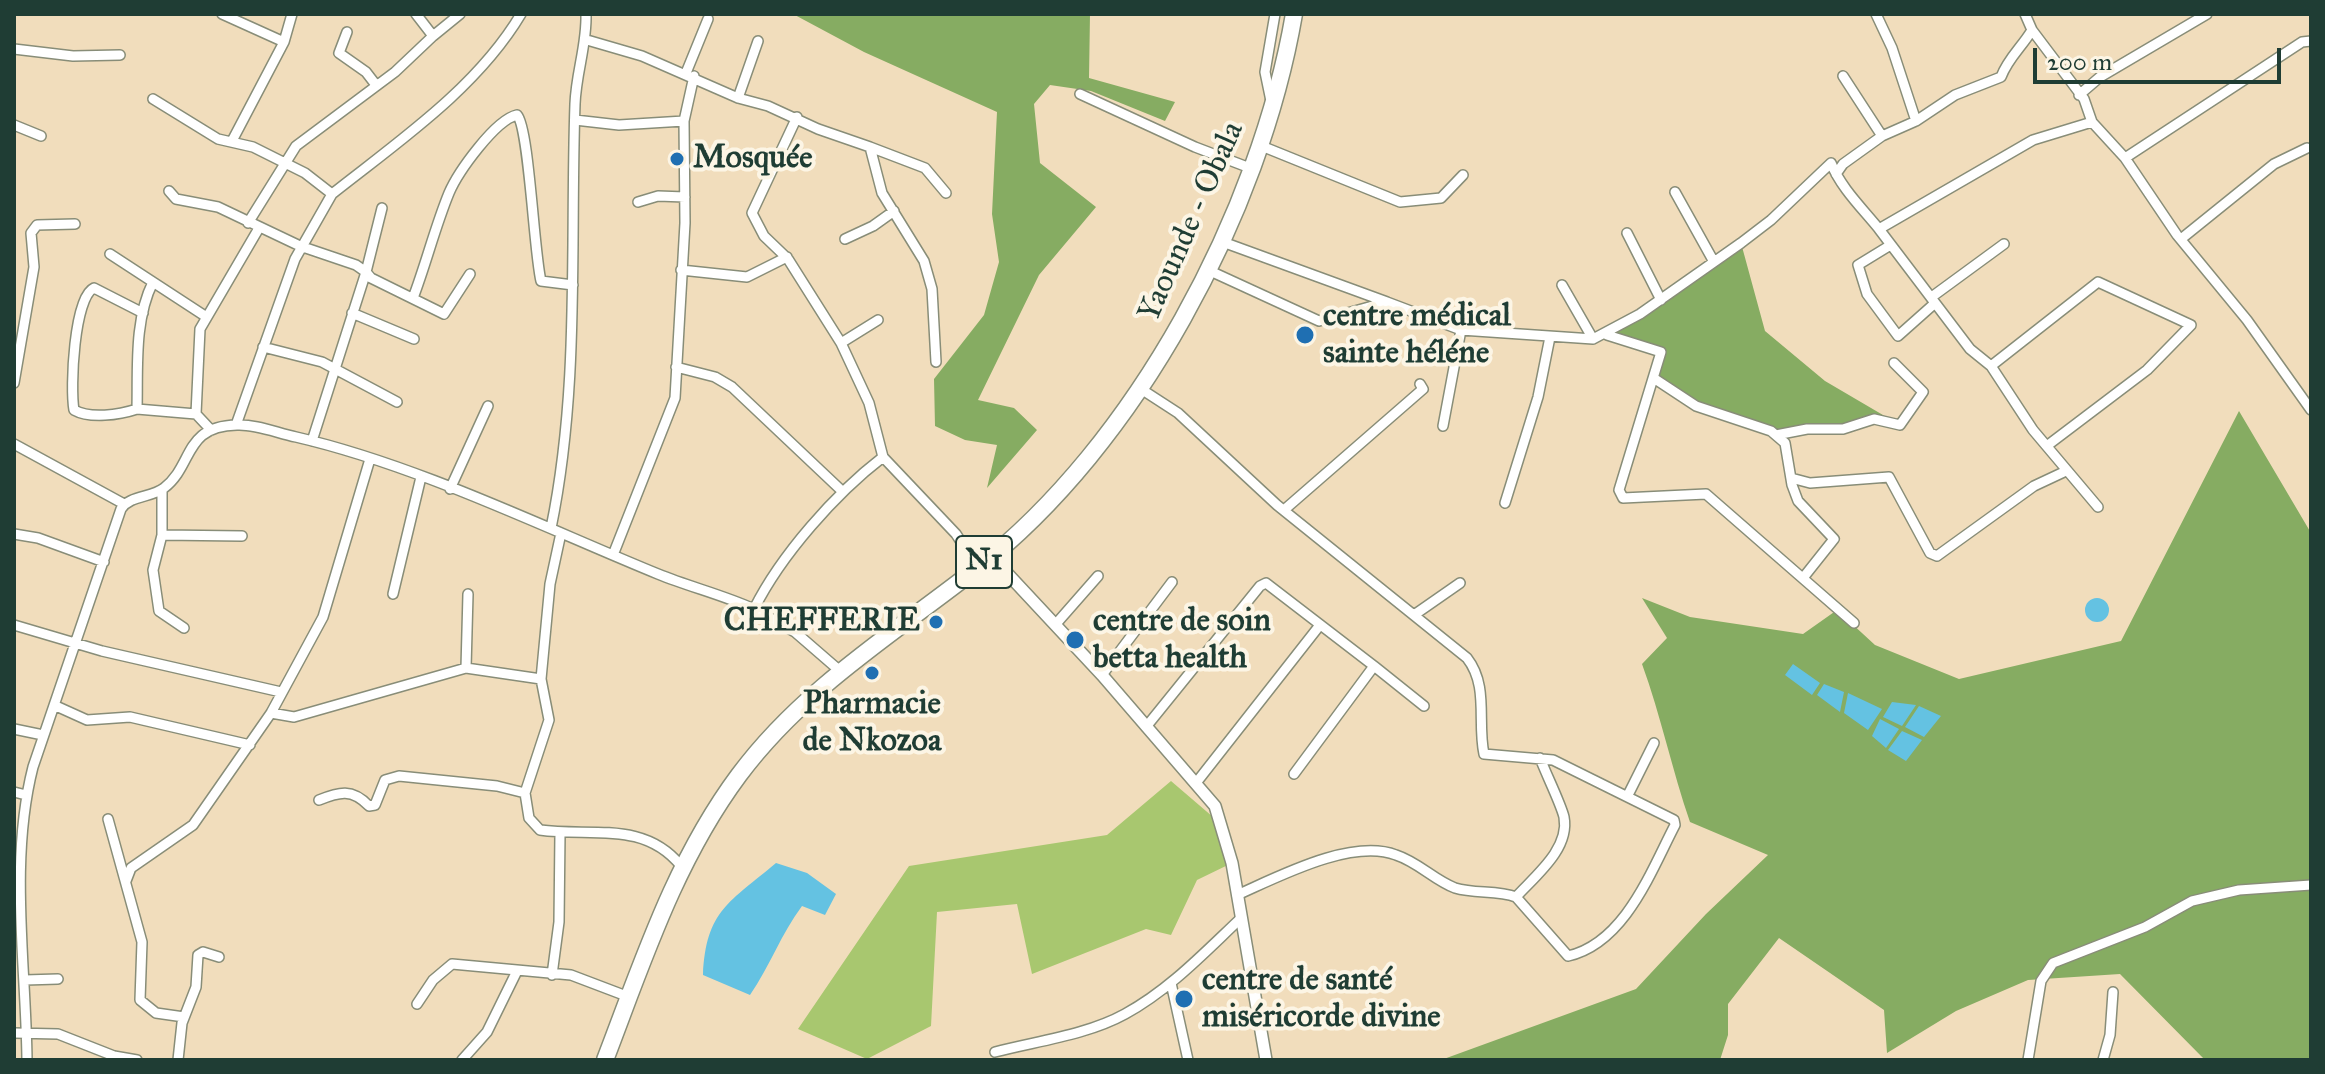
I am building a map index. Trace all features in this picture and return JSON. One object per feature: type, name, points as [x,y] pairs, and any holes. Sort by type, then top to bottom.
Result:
[{"type":"highway","name":"Yaounde - Obala","points":[[605,1060],[681,866],[739,775],[789,716],[840,671],[984,562],[1059,491],[1141,389],[1208,270],[1250,168],[1273,108],[1294,14]]},
{"type":"street","points":[[222,14],[284,42]]},
{"type":"street","points":[[232,141],[284,42],[292,14]]},
{"type":"street","points":[[416,14],[433,36]]},
{"type":"street","points":[[248,223],[284,163],[311,132],[376,85],[460,14]]},
{"type":"street","points":[[236,425],[300,246],[332,194],[447,99],[496,49],[521,14]]},
{"type":"street","points":[[551,528],[571,399],[575,102],[587,40],[586,14]]},
{"type":"street","points":[[1273,108],[1265,72],[1275,14]]},
{"type":"street","points":[[1876,14],[1892,48],[1916,121]]},
{"type":"street","points":[[2025,14],[2032,30],[2084,99],[2092,122],[2125,158],[2181,239],[2247,320],[2311,410]]},
{"type":"street","points":[[2079,95],[2100,77],[2207,14]]},
{"type":"street","points":[[613,555],[675,398],[685,197],[684,121],[690,75],[708,19]]},
{"type":"street","points":[[1836,174],[1843,164],[1882,136],[1916,121],[1955,95],[2001,77],[2007,60],[2019,51],[2032,30]]},
{"type":"street","points":[[347,32],[339,53],[376,85]]},
{"type":"street","points":[[587,40],[690,75],[738,98],[797,117],[818,129],[925,168],[946,193]]},
{"type":"street","points":[[738,98],[758,41]]},
{"type":"street","points":[[2125,158],[2302,42],[2311,41]]},
{"type":"street","points":[[14,49],[73,56],[120,55]]},
{"type":"street","points":[[1843,76],[1882,136]]},
{"type":"street","points":[[1080,94],[1195,147],[1250,168]]},
{"type":"street","points":[[153,99],[218,139],[232,141],[284,163],[332,194]]},
{"type":"street","points":[[413,298],[456,180],[491,133],[508,117],[517,115],[523,121],[526,135],[529,203],[541,281],[573,285]]},
{"type":"street","points":[[797,117],[752,213],[764,236],[787,257],[841,343],[869,403],[883,457],[984,562],[1055,625],[1102,675],[1196,783],[1220,817],[1266,1060]]},
{"type":"street","points":[[575,120],[619,125],[684,121]]},
{"type":"street","points":[[1879,229],[2033,140],[2092,122]]},
{"type":"street","points":[[14,125],[41,136]]},
{"type":"street","points":[[1259,145],[1400,202],[1441,198],[1463,175]]},
{"type":"street","points":[[870,147],[882,193],[924,261],[932,289],[936,362]]},
{"type":"street","points":[[2181,239],[2274,164],[2307,148]]},
{"type":"street","points":[[1220,241],[1461,330],[1593,339],[1607,335],[1661,300],[1771,220],[1831,163],[1916,282],[1934,300],[1970,349],[1991,366],[2010,399],[2098,507]]},
{"type":"street","points":[[169,191],[176,199],[208,203],[300,246],[356,265],[377,282],[444,314],[470,274]]},
{"type":"street","points":[[1675,192],[1714,262]]},
{"type":"street","points":[[638,202],[658,196],[685,197]]},
{"type":"street","points":[[312,441],[366,272],[382,208]]},
{"type":"street","points":[[845,239],[873,226],[894,211]]},
{"type":"street","points":[[14,383],[34,267],[31,233],[37,225],[75,224]]},
{"type":"street","points":[[196,414],[198,344],[205,316],[235,273],[259,228]]},
{"type":"street","points":[[1627,233],[1661,300]]},
{"type":"street","points":[[1889,246],[1858,265],[1867,294],[1898,336],[1934,300],[2004,244]]},
{"type":"street","points":[[110,254],[205,316]]},
{"type":"street","points":[[681,270],[747,277],[787,257]]},
{"type":"street","points":[[1208,270],[1319,321],[1387,302]]},
{"type":"street","points":[[137,409],[143,313],[153,282]]},
{"type":"street","points":[[1991,366],[2098,282],[2191,325],[2147,370],[2048,445]]},
{"type":"street","points":[[1562,285],[1593,339]]},
{"type":"street","points":[[143,313],[94,288],[85,296],[77,329],[74,410],[82,414],[123,414],[137,409],[196,414],[211,430]]},
{"type":"street","points":[[352,313],[414,339]]},
{"type":"street","points":[[841,343],[878,320]]},
{"type":"street","points":[[1443,426],[1461,330]]},
{"type":"street","points":[[1607,335],[1661,352],[1619,490],[1623,498],[1706,494],[1854,623]]},
{"type":"street","points":[[1505,503],[1535,409],[1550,337]]},
{"type":"street","points":[[263,347],[335,369],[397,402]]},
{"type":"street","points":[[1776,435],[1807,429],[1843,429],[1874,419],[1900,425],[1923,392],[1894,363]]},
{"type":"street","points":[[676,367],[715,377],[732,387],[842,491]]},
{"type":"street","points":[[1655,379],[1696,406],[1776,435],[1785,443],[1798,501],[1834,539],[1803,578]]},
{"type":"street","points":[[1284,510],[1393,417],[1423,389],[1420,384]]},
{"type":"street","points":[[1141,389],[1178,413],[1284,510],[1414,615],[1475,669],[1481,688],[1484,754],[1540,758],[1571,767],[1670,815],[1675,825],[1644,887],[1630,907],[1596,944],[1573,955],[1561,953],[1536,916],[1516,897],[1460,889],[1440,882],[1394,853],[1363,851],[1309,865],[1237,895]]},
{"type":"street","points":[[450,489],[488,406]]},
{"type":"street","points":[[184,628],[158,607],[153,570],[162,535],[162,490],[189,448],[211,430],[236,425],[312,441],[421,477],[754,609],[795,632],[840,671]]},
{"type":"street","points":[[14,444],[124,504],[162,490]]},
{"type":"street","points":[[754,609],[772,574],[842,491],[883,457]]},
{"type":"street","points":[[126,881],[131,868],[193,825],[271,713],[323,617],[370,459]]},
{"type":"street","points":[[1791,478],[1810,483],[1834,483],[1889,477],[1930,553],[1937,556],[2034,486],[2066,471]]},
{"type":"street","points":[[393,594],[421,477]]},
{"type":"street","points":[[27,1060],[25,980],[18,927],[19,837],[26,795],[43,735],[56,706],[75,641],[124,504]]},
{"type":"street","points":[[561,533],[550,584],[541,679],[549,720],[525,793],[533,826],[560,833],[628,834],[668,851],[681,866]]},
{"type":"street","points":[[14,534],[38,538],[104,562]]},
{"type":"street","points":[[162,535],[242,536]]},
{"type":"street","points":[[1055,625],[1098,576]]},
{"type":"street","points":[[1102,675],[1172,582]]},
{"type":"street","points":[[1414,615],[1460,583]]},
{"type":"street","points":[[1146,727],[1263,584],[1270,585],[1424,706]]},
{"type":"street","points":[[466,668],[468,594]]},
{"type":"street","points":[[14,625],[102,651],[281,692]]},
{"type":"street","points":[[1196,783],[1320,625]]},
{"type":"street","points":[[1294,774],[1374,666]]},
{"type":"street","points":[[271,713],[294,717],[466,668],[541,679]]},
{"type":"street","points":[[56,706],[87,720],[130,717],[250,745]]},
{"type":"street","points":[[14,729],[43,735]]},
{"type":"street","points":[[1628,795],[1654,743]]},
{"type":"street","points":[[1516,897],[1553,857],[1564,829],[1564,816],[1540,758]]},
{"type":"street","points":[[319,800],[342,791],[360,796],[369,806],[375,805],[385,780],[399,776],[525,793]]},
{"type":"street","points":[[14,792],[26,795]]},
{"type":"street","points":[[108,819],[143,949],[140,1000],[156,1013],[184,1017]]},
{"type":"street","points":[[552,975],[559,922],[560,833]]},
{"type":"street","points":[[2028,1060],[2041,981],[2053,963],[2145,927],[2192,901],[2239,890],[2311,885]]},
{"type":"street","points":[[995,1052],[1125,1015],[1171,983],[1239,920]]},
{"type":"street","points":[[178,1060],[184,1017],[196,987],[198,955],[203,952],[219,957]]},
{"type":"street","points":[[417,1004],[433,980],[452,964],[571,975],[629,997]]},
{"type":"street","points":[[462,1060],[487,1032],[517,971]]},
{"type":"street","points":[[25,980],[58,979]]},
{"type":"street","points":[[1171,983],[1188,1060]]},
{"type":"street","points":[[2103,1060],[2110,1035],[2113,992]]},
{"type":"street","points":[[14,1033],[58,1034],[114,1056],[137,1060]]},
{"type":"green space","points":[[793,14],[1090,14],[1089,78],[1175,102],[1165,121],[1091,91],[1050,85],[1034,104],[1040,163],[1096,207],[1039,275],[978,400],[1014,408],[1037,430],[987,488],[997,445],[965,440],[935,426],[934,379],[984,315],[999,262],[992,214],[997,112],[864,52]]},
{"type":"green space","points":[[1741,243],[1765,331],[1825,381],[1900,425],[1874,419],[1843,429],[1776,435],[1728,419],[1655,379],[1661,352],[1607,335]]},
{"type":"green space","points":[[2239,411],[2311,533],[2311,1060],[2205,1060],[2120,974],[2028,980],[1956,1011],[1887,1053],[1884,1010],[1779,938],[1728,1004],[1728,1035],[1720,1060],[1441,1060],[1636,989],[1706,914],[1768,855],[1690,822],[1642,664],[1667,638],[1642,598],[1690,617],[1803,634],[1837,610],[1875,645],[1959,679],[2121,641]]},
{"type":"green space","points":[[1171,781],[1227,829],[1232,863],[1197,880],[1171,935],[1146,929],[1032,974],[1017,904],[937,912],[931,1026],[867,1059],[798,1029],[909,866],[1107,835]]},
{"type":"water","points":[[2097,598],[2108,605],[2109,610],[2102,621],[2097,622],[2086,615],[2085,610],[2092,599]]},
{"type":"water","points":[[1793,664],[1820,683],[1812,695],[1785,675]]},
{"type":"water","points":[[1824,684],[1844,692],[1840,712],[1817,695]]},
{"type":"water","points":[[1848,693],[1882,709],[1868,730],[1844,713]]},
{"type":"water","points":[[1892,702],[1916,705],[1902,726],[1883,717]]},
{"type":"water","points":[[1919,706],[1941,716],[1924,737],[1905,727]]},
{"type":"water","points":[[1880,719],[1899,729],[1886,748],[1872,736]]},
{"type":"water","points":[[1902,731],[1922,740],[1906,761],[1888,750]]},
{"type":"water","points":[[776,863],[807,873],[836,894],[825,915],[802,906],[750,995],[703,975],[705,953],[715,921],[723,909]]},
{"type":"place","name":"Mosquée","points":[[677,159]]},
{"type":"place","name":"centre médical sainte héléne","points":[[1305,335]]},
{"type":"place","name":"CHEFFERIE","points":[[936,622]]},
{"type":"place","name":"centre de soin betta health","points":[[1075,640]]},
{"type":"place","name":"Pharmacie de Nkozoa","points":[[872,673]]},
{"type":"place","name":"centre de santé miséricorde divine","points":[[1184,999]]}]
